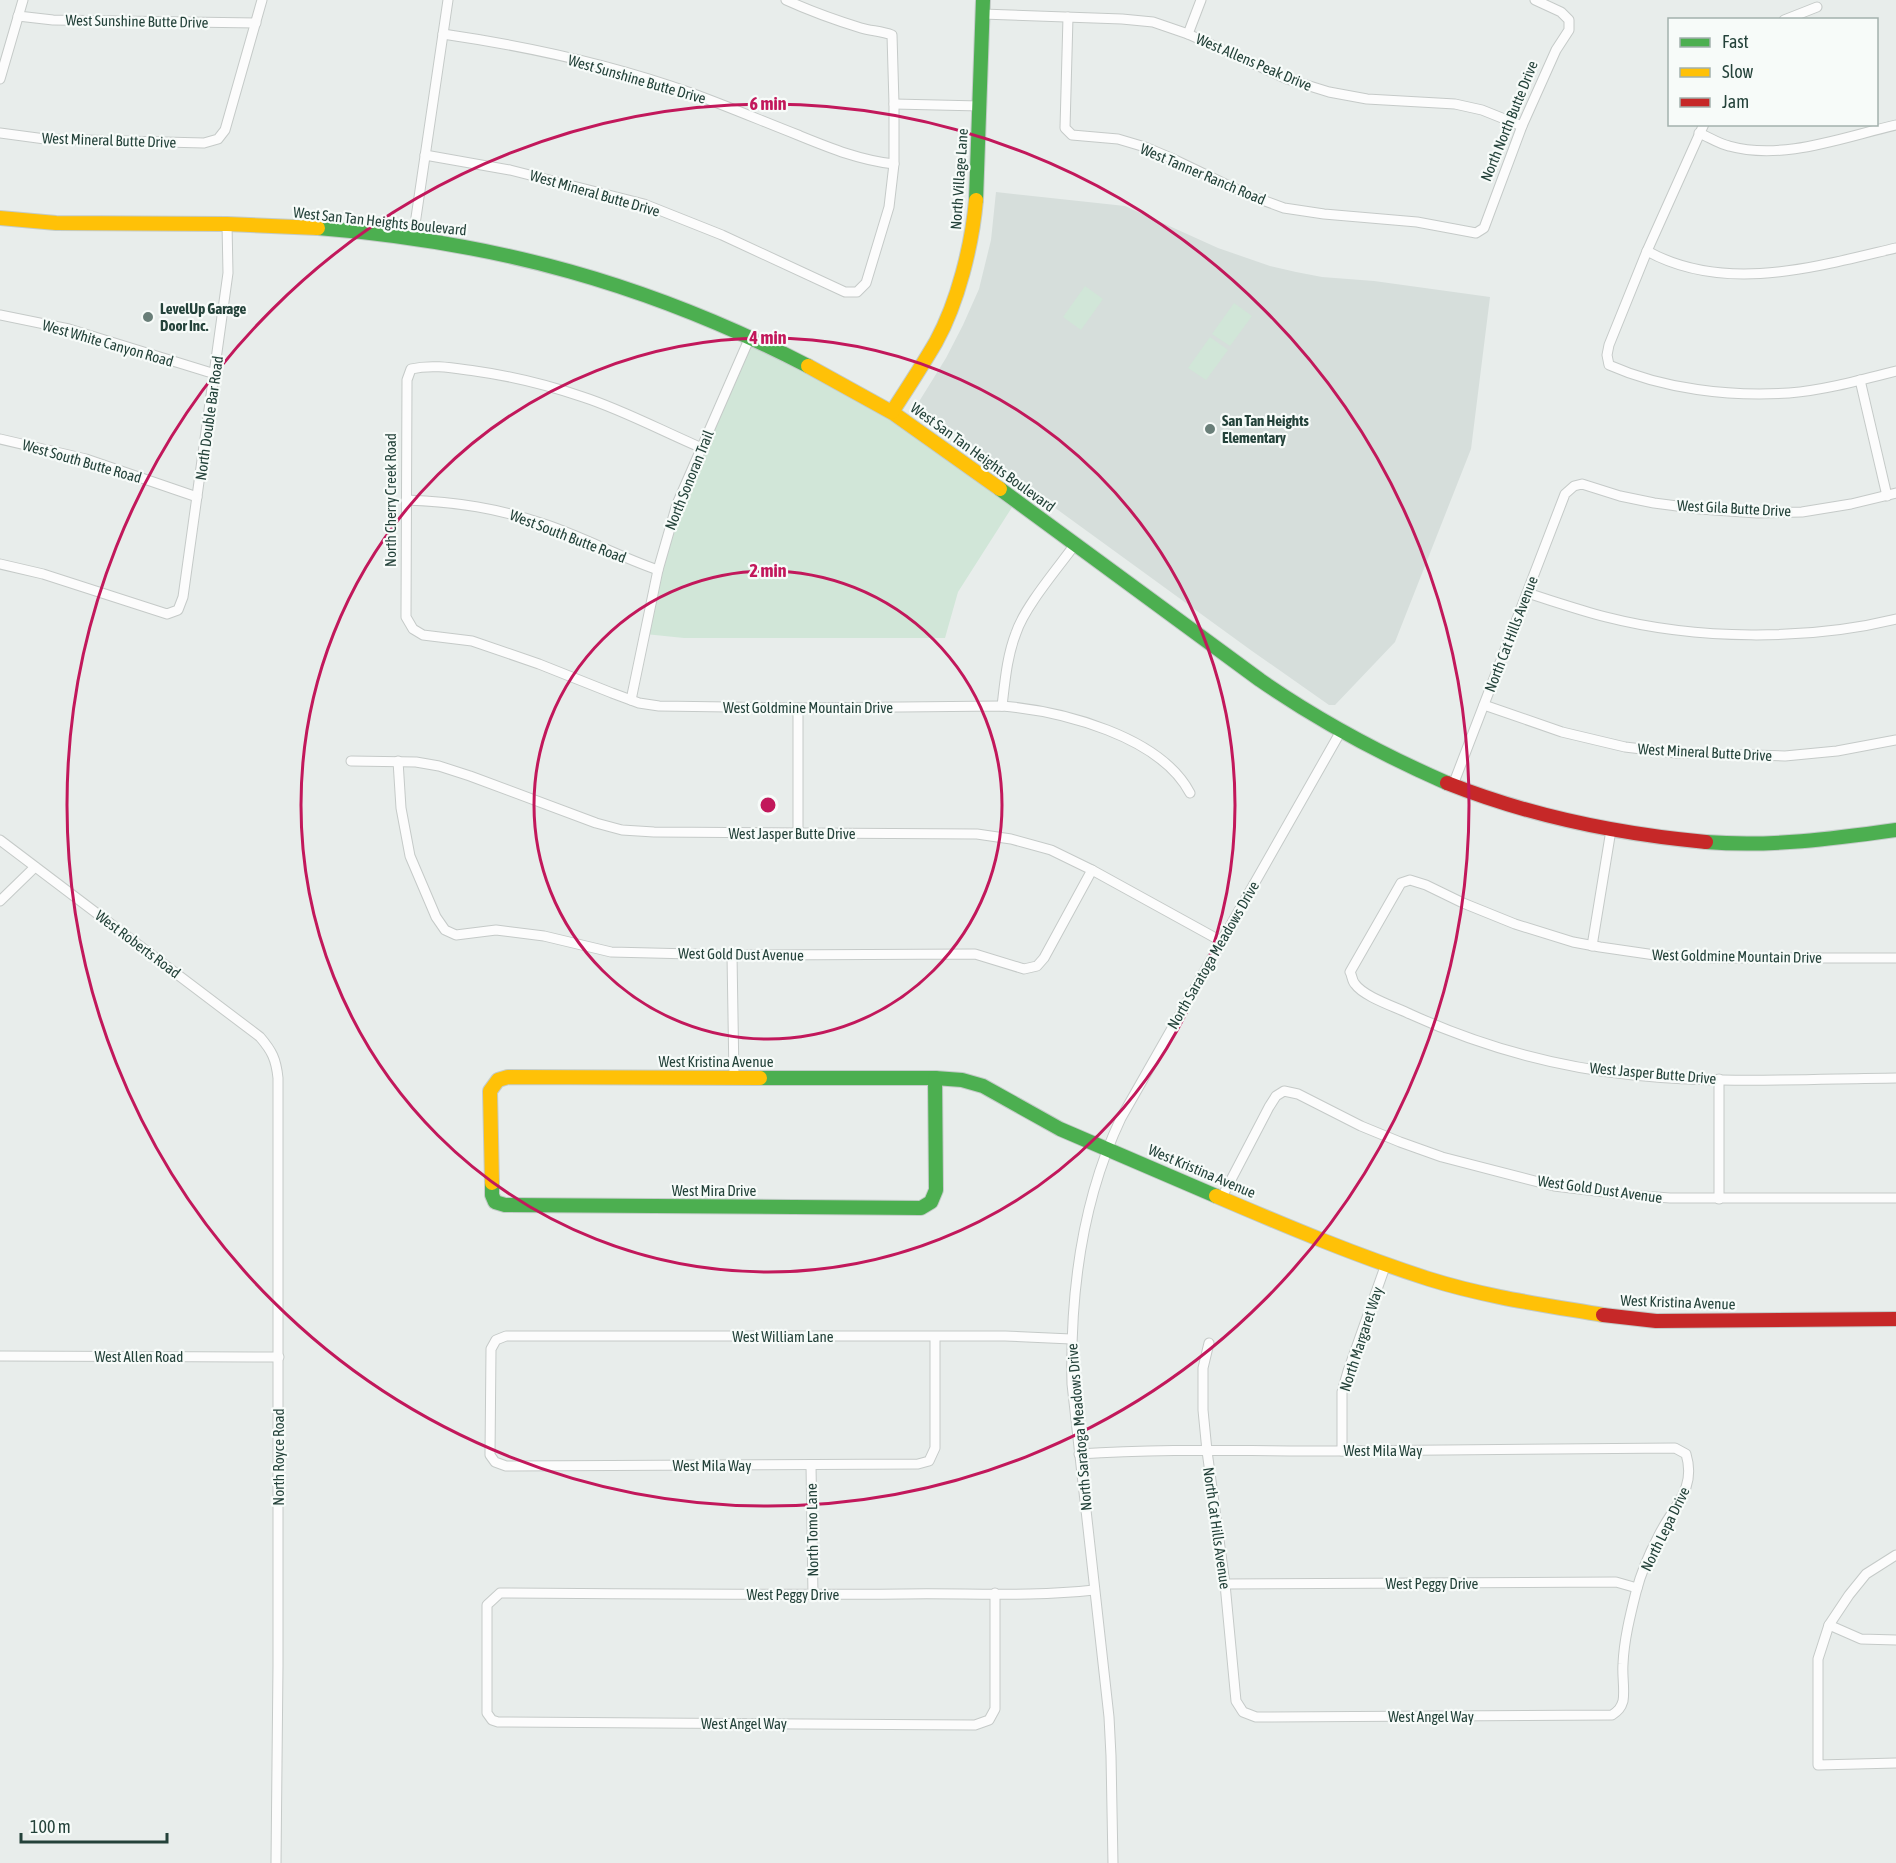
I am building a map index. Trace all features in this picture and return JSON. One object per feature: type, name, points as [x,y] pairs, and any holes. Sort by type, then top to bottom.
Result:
[{"type":"street","points":[[0,79],[23,0]]},
{"type":"street","points":[[256,23],[262,0]]},
{"type":"street","points":[[412,238],[448,0]]},
{"type":"street","points":[[786,0],[843,22],[892,35],[894,164]]},
{"type":"street","points":[[1188,34],[1201,0]]},
{"type":"street","name":"North North Butte Drive","points":[[1476,233],[1484,228],[1522,126],[1556,50],[1569,30],[1569,20],[1561,12],[1534,0]]},
{"type":"street","name":"West Allens Peak Drive","points":[[982,7],[1068,17],[1153,22],[1188,34],[1287,79],[1329,92],[1367,99],[1455,104],[1482,110],[1522,126]]},
{"type":"street","name":"North Village Lane","points":[[892,412],[936,340],[953,304],[973,231],[977,192],[982,7]]},
{"type":"street","points":[[1789,18],[1816,7]]},
{"type":"street","name":"West Sunshine Butte Drive","points":[[18,16],[53,20],[256,23]]},
{"type":"street","name":"West Tanner Ranch Road","points":[[1068,17],[1065,128],[1072,135],[1118,139],[1145,147],[1246,194],[1284,208],[1417,222],[1476,233]]},
{"type":"street","name":"West Mineral Butte Drive","points":[[0,133],[45,139],[204,143],[218,139],[225,130],[256,23]]},
{"type":"street","name":"West Sunshine Butte Drive","points":[[443,34],[515,46],[631,75],[690,93],[843,153],[870,161],[894,164]]},
{"type":"street","points":[[894,104],[980,106]]},
{"type":"street","points":[[1896,125],[1805,146],[1758,151],[1728,146],[1702,129],[1647,251],[1607,355],[1609,365],[1630,374],[1685,387],[1734,393],[1789,393],[1860,381],[1896,371]]},
{"type":"street","name":"West Mineral Butte Drive","points":[[425,155],[510,170],[644,204],[722,235],[845,292],[857,292],[866,283],[889,207],[894,164]]},
{"type":"street","name":"West San Tan Heights Boulevard","points":[[0,218],[34,222],[303,227],[412,238],[477,249],[610,283],[750,337],[892,412],[1076,543],[1273,688],[1318,718],[1385,755],[1453,785],[1501,803],[1563,821],[1642,835],[1763,844],[1833,839],[1896,830]]},
{"type":"street","name":"North Double Bar Road","points":[[0,564],[43,574],[167,614],[178,610],[183,597],[228,273],[226,224]]},
{"type":"street","points":[[1647,251],[1667,262],[1722,273],[1745,274],[1785,272],[1896,248]]},
{"type":"street","name":"West White Canyon Road","points":[[0,315],[69,328],[215,374]]},
{"type":"street","name":"North Sonoran Trail","points":[[631,700],[658,570],[677,504],[750,337]]},
{"type":"street","name":"North Cherry Creek Road","points":[[413,629],[406,617],[407,380],[411,369],[426,365],[503,375],[542,384],[593,400],[702,448]]},
{"type":"street","points":[[1860,381],[1891,494]]},
{"type":"street","name":"West South Butte Road","points":[[0,439],[86,459],[197,497]]},
{"type":"street","name":"West Gila Butte Drive","points":[[1574,486],[1582,484],[1620,496],[1654,503],[1757,513],[1802,512],[1891,494]]},
{"type":"street","name":"North Cat Hills Avenue","points":[[1453,785],[1565,494],[1574,486]]},
{"type":"street","name":"West South Butte Road","points":[[406,500],[439,501],[497,510],[549,525],[658,570]]},
{"type":"street","points":[[1002,706],[1008,658],[1016,630],[1028,609],[1076,543]]},
{"type":"street","points":[[1527,593],[1606,617],[1647,625],[1738,635],[1822,632],[1896,619]]},
{"type":"street","name":"West Goldmine Mountain Drive","points":[[413,629],[423,635],[472,641],[507,652],[631,700],[659,706],[798,708],[1002,706],[1056,714],[1130,740],[1152,752],[1183,779],[1190,793]]},
{"type":"street","name":"West Mineral Butte Drive","points":[[1484,705],[1562,732],[1625,747],[1676,753],[1785,756],[1837,751],[1896,740]]},
{"type":"street","points":[[798,708],[798,833]]},
{"type":"street","name":"North Saratoga Meadows Drive","points":[[1113,1863],[1109,1717],[1072,1384],[1071,1339],[1081,1247],[1106,1149],[1137,1088],[1341,731]]},
{"type":"street","name":"West Jasper Butte Drive","points":[[351,761],[416,762],[439,766],[596,823],[622,830],[977,834],[1011,839],[1052,850],[1221,941]]},
{"type":"street","name":"West Gold Dust Avenue","points":[[398,761],[401,808],[410,856],[436,917],[445,930],[456,935],[496,930],[544,936],[611,952],[732,955],[975,954],[1024,969],[1037,966],[1044,958],[1092,870]]},
{"type":"street","points":[[1592,946],[1611,830]]},
{"type":"street","name":"West Roberts Road","points":[[0,840],[260,1037],[272,1051]]},
{"type":"street","points":[[0,901],[35,867]]},
{"type":"street","name":"West Goldmine Mountain Drive","points":[[1354,984],[1350,972],[1401,883],[1410,880],[1505,920],[1592,946],[1655,955],[1714,958],[1896,958]]},
{"type":"street","points":[[732,955],[734,1077]]},
{"type":"street","name":"West Jasper Butte Drive","points":[[1354,984],[1364,992],[1425,1021],[1493,1046],[1603,1071],[1719,1079],[1896,1078]]},
{"type":"street","name":"North Royce Road","points":[[272,1051],[278,1078],[276,1863]]},
{"type":"street","name":"West Kristina Avenue","points":[[495,1202],[492,1195],[490,1091],[498,1080],[508,1077],[935,1078],[962,1080],[984,1086],[1060,1129],[1311,1237],[1430,1279],[1518,1301],[1656,1321],[1896,1319]]},
{"type":"street","name":"West Mira Drive","points":[[495,1202],[505,1205],[921,1208],[931,1202],[936,1190],[935,1078]]},
{"type":"street","points":[[1719,1079],[1719,1199]]},
{"type":"street","name":"West Gold Dust Avenue","points":[[1222,1197],[1269,1107],[1276,1096],[1284,1091],[1298,1094],[1362,1126],[1442,1157],[1554,1186],[1670,1198],[1896,1198]]},
{"type":"street","name":"North Margaret Way","points":[[1342,1451],[1342,1392],[1386,1264]]},
{"type":"street","name":"West William Lane","points":[[495,1462],[490,1455],[491,1349],[496,1340],[506,1336],[1005,1336],[1071,1339]]},
{"type":"street","name":"West Mila Way","points":[[495,1462],[506,1466],[918,1464],[929,1461],[935,1448],[935,1336]]},
{"type":"street","name":"North Cat Hills Avenue","points":[[1209,1343],[1203,1368],[1203,1410],[1225,1584],[1236,1701],[1243,1712]]},
{"type":"street","name":"West Allen Road","points":[[0,1356],[279,1357]]},
{"type":"street","name":"West Mila Way","points":[[1079,1454],[1116,1451],[1676,1448],[1686,1454]]},
{"type":"street","name":"North Lepa Drive","points":[[1619,1710],[1623,1700],[1626,1638],[1637,1588],[1659,1534],[1683,1497],[1689,1481],[1689,1464],[1686,1454]]},
{"type":"street","name":"North Tomo Lane","points":[[811,1465],[813,1595]]},
{"type":"street","points":[[1896,1555],[1866,1574],[1829,1625],[1818,1659],[1818,1765],[1896,1763]]},
{"type":"street","name":"West Peggy Drive","points":[[1225,1584],[1616,1581],[1637,1588]]},
{"type":"street","name":"West Peggy Drive","points":[[498,1722],[492,1720],[487,1713],[487,1605],[501,1593],[813,1595],[1068,1593],[1094,1590]]},
{"type":"street","name":"West Angel Way","points":[[498,1722],[975,1725],[990,1720],[994,1709],[994,1593]]},
{"type":"street","points":[[1829,1625],[1861,1639],[1896,1640]]},
{"type":"street","name":"West Angel Way","points":[[1243,1712],[1256,1717],[1268,1717],[1612,1715],[1619,1710]]},
{"type":"shaded area","name":"San Tan Heights Elementary","points":[[996,192],[1125,206],[1218,248],[1270,266],[1296,272],[1490,297],[1471,449],[1395,642],[1335,705],[1329,705],[1252,651],[919,409],[920,400],[946,358],[979,289],[991,240]]},
{"type":"green space","points":[[1085,286],[1103,299],[1081,330],[1063,317]]},
{"type":"green space","points":[[1234,303],[1252,316],[1230,346],[1212,334]]},
{"type":"green space","points":[[750,337],[820,372],[1016,501],[958,592],[945,638],[684,638],[645,634],[669,530]]},
{"type":"green space","points":[[1210,337],[1228,350],[1206,380],[1188,368]]},
{"type":"traffic: fast","points":[[976,200],[983,0]]},
{"type":"traffic: fast","points":[[318,228],[447,244],[509,256],[570,272],[630,290],[689,312],[749,337],[808,366]]},
{"type":"traffic: fast","points":[[1000,489],[1282,695],[1351,736],[1447,783]]},
{"type":"traffic: fast","points":[[1706,842],[1778,843],[1896,830]]},
{"type":"traffic: fast","points":[[760,1078],[962,1080],[983,1086],[1060,1129],[1216,1196]]},
{"type":"traffic: fast","points":[[492,1183],[492,1195],[495,1202],[505,1205],[921,1208],[931,1202],[936,1190],[935,1078]]},
{"type":"traffic: slow","points":[[892,412],[936,342],[951,309],[967,254],[976,200]]},
{"type":"traffic: slow","points":[[0,218],[56,223],[227,224],[318,228]]},
{"type":"traffic: slow","points":[[808,366],[893,413],[1000,489]]},
{"type":"traffic: slow","points":[[492,1183],[490,1091],[498,1080],[508,1077],[760,1078]]},
{"type":"traffic: slow","points":[[1216,1196],[1348,1251],[1429,1279],[1494,1296],[1603,1315]]},
{"type":"traffic: jam","points":[[1447,783],[1510,805],[1575,822],[1607,829],[1706,842]]},
{"type":"traffic: jam","points":[[1603,1315],[1656,1321],[1896,1319]]},
{"type":"place","name":"LevelUp Garage Door Inc.","points":[[148,317]]},
{"type":"place","name":"San Tan Heights Elementary","points":[[1210,429]]}]
